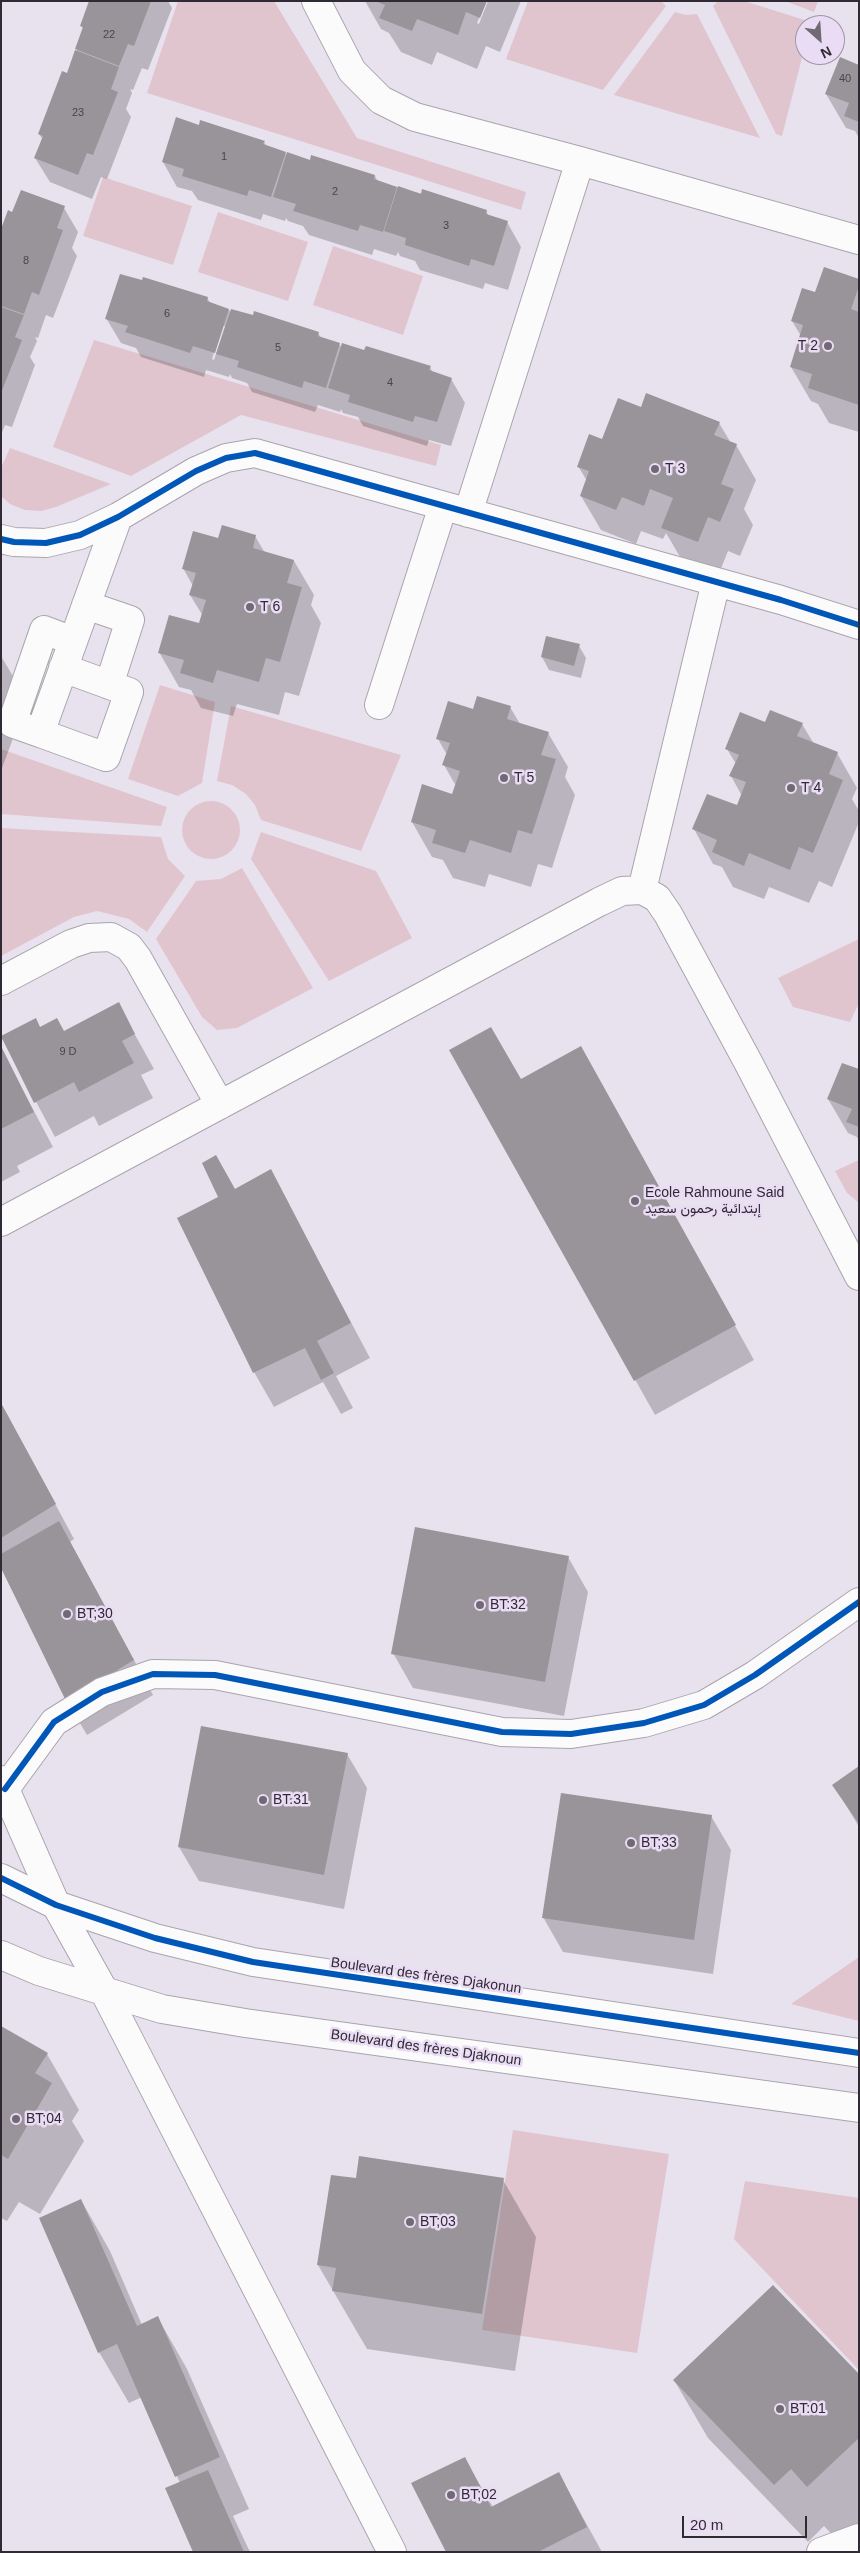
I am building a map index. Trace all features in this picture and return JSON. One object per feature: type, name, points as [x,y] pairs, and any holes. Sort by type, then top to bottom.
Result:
[{"type":"street","points":[[316,1],[352,71],[382,100],[414,117],[580,161],[859,240]]},
{"type":"street","points":[[379,705],[456,509],[580,161]]},
{"type":"street","points":[[1,539],[14,542],[46,543],[80,535],[118,517],[196,471],[226,458],[255,453],[859,624]]},
{"type":"street","points":[[40,733],[118,517]]},
{"type":"street","points":[[642,890],[716,582]]},
{"type":"street","points":[[86,605],[130,620],[109,685]]},
{"type":"street","points":[[63,668],[129,692],[106,757],[12,723],[44,630],[73,641]]},
{"type":"street","points":[[1,1222],[599,902],[622,891],[642,890],[657,898],[668,914],[856,1265]]},
{"type":"street","points":[[1,981],[71,944],[89,938],[111,937],[129,947],[138,959],[220,1104]]},
{"type":"street","points":[[392,2552],[104,1991],[56,1905],[3,1784],[54,1722],[102,1692],[153,1674],[215,1675],[502,1732],[571,1734],[644,1723],[704,1705],[755,1675],[859,1602]]},
{"type":"street","name":"Boulevard des frères Djakonun","points":[[1,1878],[56,1905],[155,1938],[253,1962],[859,2053]]},
{"type":"street","name":"Boulevard des frères Djaknoun","points":[[1,1955],[39,1971],[162,2009],[245,2023],[859,2108]]},
{"type":"street","points":[[821,2552],[859,2538]]},
{"type":"shaded area","points":[[178,1],[274,1],[357,138],[526,192],[521,210],[147,93]]},
{"type":"shaded area","points":[[528,1],[661,1],[666,6],[603,90],[506,59]]},
{"type":"shaded area","points":[[718,1],[744,1],[795,17],[795,65],[800,65],[782,136],[776,134],[713,6]]},
{"type":"shaded area","points":[[785,1],[818,1],[814,12]]},
{"type":"shaded area","points":[[675,12],[686,15],[697,14],[760,138],[614,95]]},
{"type":"shaded area","points":[[103,177],[192,206],[173,265],[83,236]]},
{"type":"shaded area","points":[[218,212],[308,242],[288,301],[198,272]]},
{"type":"shaded area","points":[[333,246],[423,276],[403,335],[313,305]]},
{"type":"shaded area","points":[[94,340],[441,445],[436,466],[241,415],[131,476],[53,447]]},
{"type":"shaded area","points":[[10,448],[111,484],[56,507],[41,511],[25,510],[10,504],[1,496],[1,468]]},
{"type":"shaded area","points":[[160,685],[215,702],[202,783],[178,796],[128,779]]},
{"type":"shaded area","points":[[231,706],[401,755],[361,851],[261,820],[255,805],[246,794],[232,785],[217,781]]},
{"type":"shaded area","points":[[1,749],[167,807],[161,826],[1,814]]},
{"type":"shaded area","points":[[205,801],[217,801],[232,809],[240,824],[240,836],[232,851],[217,859],[205,859],[190,851],[182,836],[182,824],[190,809]]},
{"type":"shaded area","points":[[1,828],[161,837],[168,859],[185,876],[147,932],[129,919],[97,911],[74,917],[1,956]]},
{"type":"shaded area","points":[[261,832],[376,871],[412,938],[329,981],[251,859]]},
{"type":"shaded area","points":[[242,868],[313,988],[237,1028],[217,1030],[202,1017],[156,939],[196,881],[221,879]]},
{"type":"shaded area","points":[[859,939],[859,1003],[850,1022],[793,1007],[778,978]]},
{"type":"shaded area","points":[[859,1160],[859,1203],[847,1193],[835,1171]]},
{"type":"shaded area","points":[[859,1957],[859,2021],[791,2004]]},
{"type":"shaded area","points":[[513,2130],[669,2154],[637,2353],[482,2330]]},
{"type":"shaded area","points":[[745,2181],[859,2198],[859,2370],[734,2239]]},
{"type":"building","points":[[89,1],[151,1],[134,46],[128,44],[119,66],[75,49],[83,27],[80,26]]},
{"type":"building","points":[[375,1],[487,1],[480,18],[466,12],[458,35],[417,19],[412,31],[379,18],[385,5]]},
{"type":"building","points":[[75,50],[119,67],[111,89],[118,92],[93,155],[87,153],[78,175],[34,158],[43,136],[38,134],[62,71],[67,73]]},
{"type":"building","points":[[845,59],[859,65],[859,122],[844,116],[849,103],[825,94],[837,65],[845,65]]},
{"type":"building","points":[[176,117],[199,125],[200,120],[265,141],[263,144],[286,152],[271,197],[249,190],[247,196],[182,176],[184,169],[162,162]]},
{"type":"building","points":[[287,152],[310,160],[311,155],[375,175],[374,179],[397,187],[383,232],[360,225],[358,231],[293,211],[296,204],[273,197]]},
{"type":"building","points":[[398,186],[421,194],[422,189],[487,210],[486,214],[508,221],[494,266],[471,259],[469,266],[405,245],[406,238],[384,231]]},
{"type":"building","points":[[21,190],[65,206],[57,228],[63,230],[39,295],[32,292],[24,314],[1,306],[1,229],[8,210],[12,212]]},
{"type":"building","name":"T 2","points":[[824,267],[859,279],[859,286],[851,309],[859,312],[859,405],[808,388],[812,374],[790,367],[803,325],[791,321],[802,288],[815,292]]},
{"type":"building","points":[[120,274],[142,280],[143,277],[208,297],[207,301],[229,309],[215,353],[193,346],[190,353],[125,332],[128,326],[105,319]]},
{"type":"building","points":[[1,307],[24,315],[15,337],[22,340],[1,393]]},
{"type":"building","points":[[231,309],[253,315],[254,311],[319,332],[318,336],[340,343],[326,388],[304,381],[302,388],[237,367],[239,361],[216,354]]},
{"type":"building","points":[[342,343],[364,350],[366,346],[431,366],[429,370],[452,378],[437,422],[415,416],[413,422],[348,402],[350,395],[328,388]]},
{"type":"building","name":"T 3","points":[[646,393],[720,422],[714,435],[737,444],[721,484],[734,489],[720,522],[708,517],[698,542],[661,528],[673,498],[650,489],[644,506],[622,497],[616,510],[580,496],[589,471],[577,467],[589,434],[602,439],[618,398],[641,407]]},
{"type":"building","name":"T 6","points":[[222,525],[256,535],[253,548],[294,560],[287,583],[302,587],[280,662],[266,658],[259,682],[217,670],[213,683],[180,673],[184,660],[158,653],[169,615],[199,623],[206,600],[189,595],[196,573],[182,569],[193,531],[218,538]]},
{"type":"building","points":[[546,636],[580,644],[574,666],[541,657]]},
{"type":"building","name":"T 5","points":[[477,696],[511,706],[507,719],[549,732],[541,755],[556,759],[532,834],[518,830],[511,853],[470,840],[465,853],[432,843],[436,830],[411,822],[422,784],[452,794],[460,771],[442,765],[450,743],[436,739],[448,701],[473,709]]},
{"type":"building","name":"T 4","points":[[770,710],[803,723],[797,736],[838,752],[829,774],[843,780],[813,853],[799,847],[790,870],[749,853],[744,866],[712,852],[717,840],[692,829],[707,794],[737,805],[746,782],[729,776],[739,755],[725,749],[740,712],[765,722]]},
{"type":"building","points":[[119,1002],[135,1034],[122,1041],[134,1063],[79,1092],[74,1082],[34,1103],[1,1036],[36,1018],[40,1027],[57,1018],[64,1031]]},
{"type":"building","points":[[491,1027],[521,1079],[581,1046],[736,1325],[634,1381],[449,1050]]},
{"type":"building","points":[[1,1046],[34,1112],[1,1129]]},
{"type":"building","points":[[842,1063],[859,1069],[859,1127],[846,1122],[852,1109],[827,1099]]},
{"type":"building","points":[[216,1155],[235,1189],[271,1169],[351,1323],[317,1341],[334,1373],[321,1380],[305,1348],[253,1373],[177,1218],[218,1197],[202,1163]]},
{"type":"building","points":[[1,1403],[56,1504],[1,1538]]},
{"type":"building","name":"BT;30","points":[[59,1521],[134,1660],[66,1701],[1,1568],[1,1554]]},
{"type":"building","name":"BT:32","points":[[415,1527],[569,1556],[545,1682],[391,1654]]},
{"type":"building","name":"BT.31","points":[[201,1726],[348,1753],[324,1875],[178,1847]]},
{"type":"building","points":[[859,1766],[859,1824],[832,1785]]},
{"type":"building","name":"BT;33","points":[[561,1793],[712,1815],[694,1940],[542,1918]]},
{"type":"building","name":"BT;04","points":[[1,2026],[48,2053],[35,2073],[52,2083],[8,2159],[1,2155]]},
{"type":"building","name":"BT;03","points":[[359,2156],[504,2178],[482,2314],[332,2291],[336,2268],[317,2265],[331,2175],[356,2178]]},
{"type":"building","points":[[81,2199],[137,2326],[158,2316],[220,2457],[175,2477],[117,2344],[98,2353],[39,2218]]},
{"type":"building","name":"BT:01","points":[[773,2285],[859,2374],[859,2438],[807,2487],[791,2469],[774,2485],[673,2380]]},
{"type":"building","name":"BT;02","points":[[465,2457],[491,2507],[559,2472],[587,2527],[538,2552],[446,2552],[411,2483]]},
{"type":"building","points":[[208,2470],[244,2552],[193,2552],[165,2488]]},
{"type":"cycle path","points":[[1,539],[14,542],[46,543],[80,535],[118,517],[196,471],[226,458],[255,453],[781,600],[859,625]]},
{"type":"cycle path","points":[[5,1789],[54,1722],[102,1692],[153,1674],[215,1675],[502,1732],[571,1734],[644,1723],[704,1705],[755,1675],[859,1602]]},
{"type":"cycle path","points":[[1,1878],[56,1905],[155,1938],[253,1962],[859,2053]]},
{"type":"place","name":"T 2","points":[[828,346]]},
{"type":"place","name":"T 3","points":[[655,469]]},
{"type":"place","name":"T 6","points":[[250,607]]},
{"type":"place","name":"T 5","points":[[504,778]]},
{"type":"place","name":"T 4","points":[[791,788]]},
{"type":"place","name":"Ecole Rahmoune Said إبتدائية رحمون سعيد","points":[[635,1201]]},
{"type":"place","name":"BT:32","points":[[480,1605]]},
{"type":"place","name":"BT;30","points":[[67,1614]]},
{"type":"place","name":"BT.31","points":[[263,1800]]},
{"type":"place","name":"BT;33","points":[[631,1843]]},
{"type":"place","name":"BT;04","points":[[16,2119]]},
{"type":"place","name":"BT;03","points":[[410,2222]]},
{"type":"place","name":"BT:01","points":[[780,2409]]},
{"type":"place","name":"BT;02","points":[[451,2495]]}]
